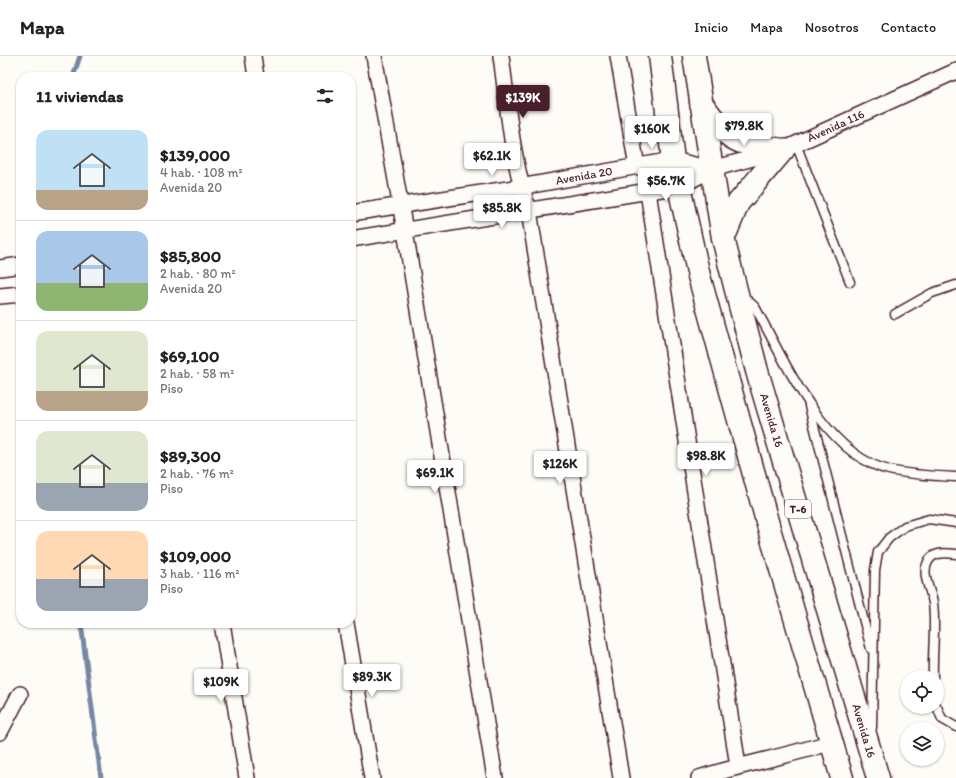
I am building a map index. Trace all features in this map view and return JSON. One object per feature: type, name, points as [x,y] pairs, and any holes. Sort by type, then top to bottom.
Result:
[{"type":"highway","name":"T-6","points":[[660,56],[674,160],[699,276],[770,532],[842,778]]},
{"type":"highway","name":"Avenida 16","points":[[694,56],[700,102],[723,238],[736,290],[758,371],[878,778]]},
{"type":"highway","points":[[700,102],[724,130],[733,138],[744,143],[789,147]]},
{"type":"highway","points":[[723,238],[738,203],[789,147]]},
{"type":"street","points":[[253,56],[255,72]]},
{"type":"street","points":[[374,56],[405,231],[495,778]]},
{"type":"street","points":[[501,56],[511,135],[520,186],[529,211],[621,778]]},
{"type":"street","points":[[618,56],[637,167]]},
{"type":"street","name":"Avenida 116","points":[[712,169],[789,147],[956,71]]},
{"type":"street","name":"Avenida 20","points":[[356,212],[674,160],[712,169]]},
{"type":"street","points":[[356,238],[680,186],[712,169]]},
{"type":"street","points":[[648,192],[738,766]]},
{"type":"street","points":[[0,268],[16,265]]},
{"type":"street","points":[[0,296],[16,294]]},
{"type":"street","points":[[223,628],[247,778]]},
{"type":"street","points":[[347,628],[372,778]]},
{"type":"street","points":[[0,732],[20,694]]},
{"type":"street","points":[[698,778],[738,766],[798,753],[832,742]]},
{"type":"lane","points":[[789,147],[850,282]]},
{"type":"lane","points":[[896,314],[932,293],[956,285]]},
{"type":"lane","points":[[736,290],[755,307],[807,400],[816,414],[840,442],[863,460],[888,470],[918,475],[956,477]]},
{"type":"lane","points":[[807,400],[859,596],[874,661]]},
{"type":"lane","points":[[871,755],[875,570],[878,552],[889,538],[905,526],[929,519],[956,523]]},
{"type":"lane","points":[[933,670],[933,604],[926,575],[926,565],[931,558],[940,553],[956,554]]},
{"type":"lane","points":[[940,714],[942,719],[956,727]]},
{"type":"waterway","points":[[75,72],[80,56]]},
{"type":"waterway","points":[[82,628],[101,778]]}]
